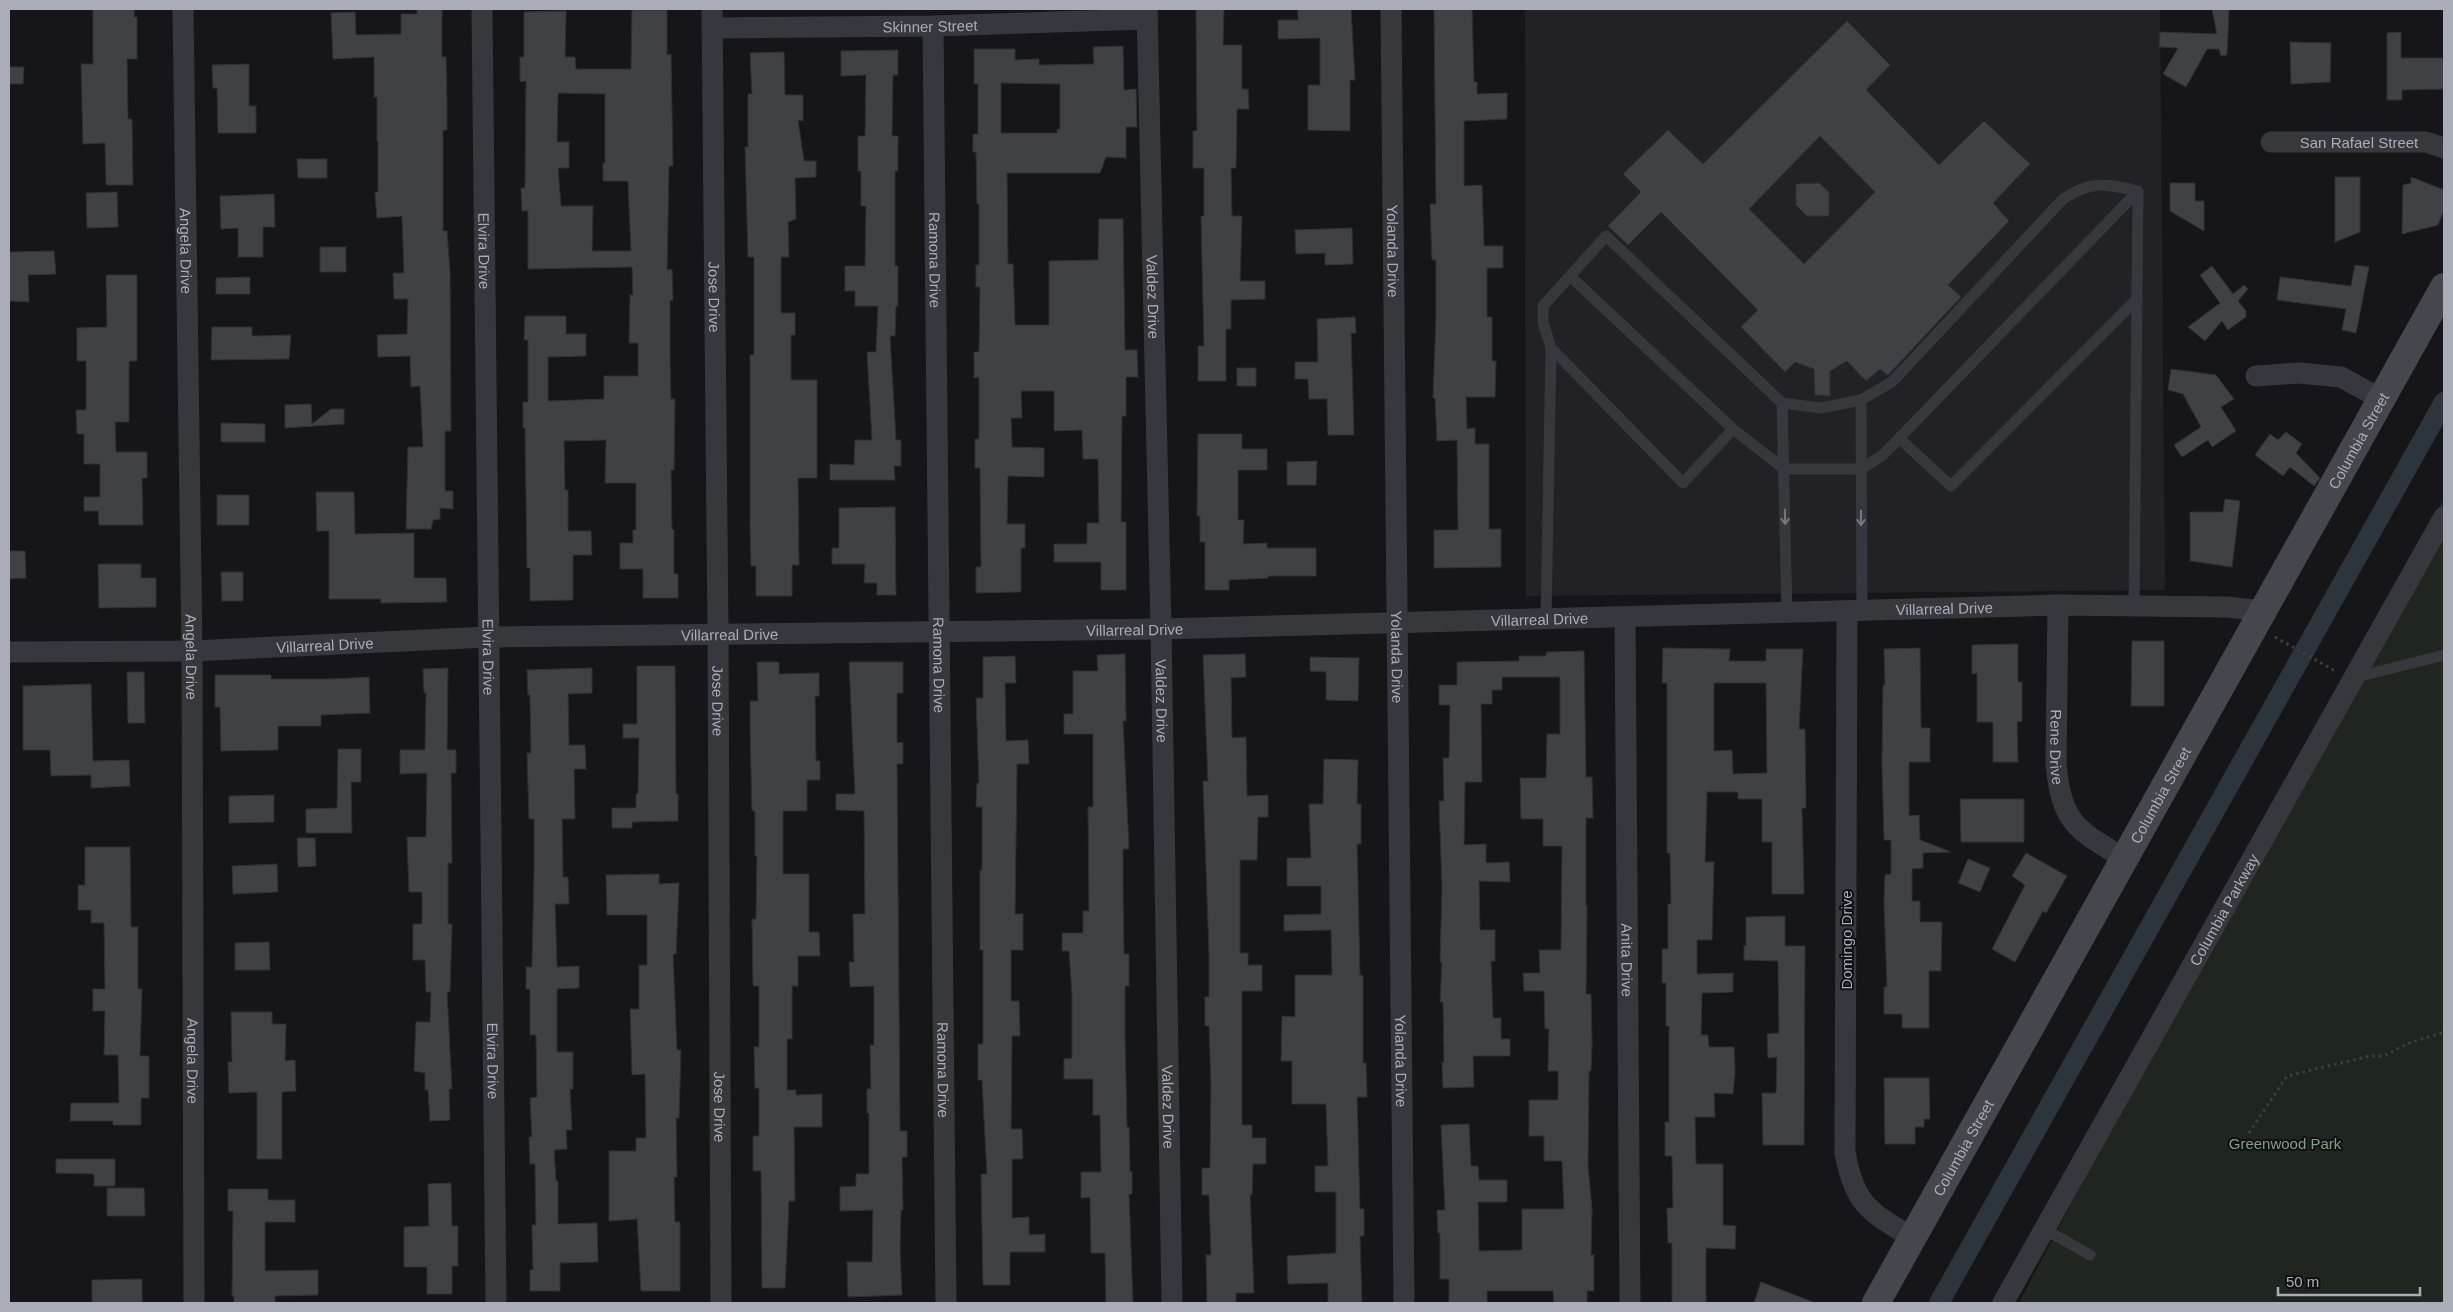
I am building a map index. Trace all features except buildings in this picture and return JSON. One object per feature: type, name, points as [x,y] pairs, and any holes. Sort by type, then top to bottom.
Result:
[{"type":"street","name":"Angela Drive","points":[[183,9],[192,651],[194,1303]]},
{"type":"street","name":"Elvira Drive","points":[[482,9],[496,1303]]},
{"type":"street","name":"Yolanda Drive","points":[[1391,9],[1404,1303]]},
{"type":"street","name":"Skinner Street","points":[[712,18],[932,26],[1147,14]]},
{"type":"street","name":"Valdez Drive","points":[[1147,14],[1161,630],[1172,1303]]},
{"type":"street","name":"Jose Drive","points":[[712,18],[718,634],[721,1303]]},
{"type":"street","name":"Ramona Drive","points":[[932,26],[946,1303]]},
{"type":"street","name":"San Rafael Street","points":[[2271,142],[2426,142],[2444,148]]},
{"type":"street","name":"Columbia Street","points":[[1876,1303],[2444,287]]},
{"type":"street","points":[[2256,376],[2298,373],[2341,377],[2381,399]]},
{"type":"street","name":"Columbia Parkway","points":[[2003,1303],[2444,516]]},
{"type":"street","name":"Villarreal Drive","points":[[9,652],[192,651],[488,637],[1161,630],[2058,605],[2226,607],[2262,611]]},
{"type":"street","name":"Rene Drive","points":[[2058,605],[2056,764],[2059,790],[2064,808],[2082,833],[2125,859]]},
{"type":"street","name":"Domingo Drive","points":[[1854,611],[1845,1152],[1849,1178],[1857,1194],[1871,1210],[1913,1238]]},
{"type":"street","name":"Anita Drive","points":[[1625,618],[1630,1303]]},
{"type":"lane","points":[[1546,619],[1551,348],[1544,322],[1544,306],[1606,236],[1782,403],[1821,408],[1861,400],[1892,382],[2063,199],[2074,192],[2101,184],[2138,191]]},
{"type":"lane","points":[[2134,606],[2138,191]]},
{"type":"lane","points":[[1570,276],[1733,430],[1784,469],[1861,469],[1884,455],[2138,191]]},
{"type":"lane","points":[[1899,438],[1951,486],[2137,299]]},
{"type":"lane","points":[[1551,348],[1683,483],[1733,430]]},
{"type":"lane","points":[[1854,611],[1861,469],[1861,400]]},
{"type":"lane","points":[[1782,403],[1787,613]]},
{"type":"lane","points":[[2353,678],[2444,656]]},
{"type":"lane","points":[[2044,1229],[2090,1255]]},
{"type":"path","points":[[2274,637],[2330,668]]},
{"type":"path","points":[[2250,1133],[2287,1076],[2370,1056],[2393,1053],[2403,1046],[2444,1032]]},
{"type":"shaded area","points":[[1525,9],[2160,9],[2165,590],[1526,596]]},
{"type":"green space","name":"Greenwood Park","points":[[2444,497],[2444,1303],[2019,1303]]},
{"type":"waterway","points":[[1939,1303],[2444,402]]}]
